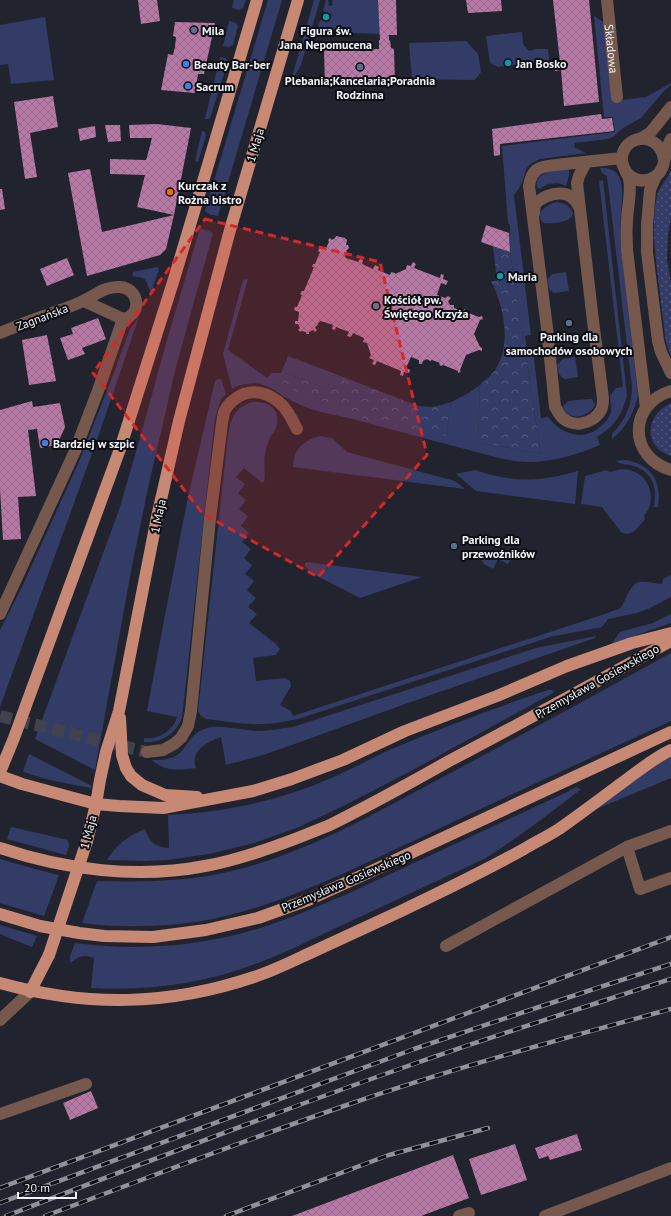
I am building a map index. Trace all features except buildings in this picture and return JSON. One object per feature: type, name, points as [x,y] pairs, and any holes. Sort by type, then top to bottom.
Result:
[{"type":"main road","points":[[0,772],[120,449],[174,279],[257,0]]},
{"type":"main road","name":"1 Maja","points":[[30,992],[48,955],[87,842],[106,752],[119,711],[157,517],[181,413],[230,230],[298,0]]},
{"type":"main road","points":[[0,776],[28,786],[96,804],[119,806],[163,808],[253,791],[292,779],[343,760],[405,731],[497,696],[567,666],[632,643],[671,633]]},
{"type":"main road","name":"Przemysława Gosiewskiego","points":[[0,848],[30,858],[63,865],[118,871],[156,871],[204,866],[242,858],[328,826],[671,641]]},
{"type":"main road","points":[[119,711],[122,756],[126,768],[131,776],[142,785],[165,795],[214,799]]},
{"type":"main road","name":"Przemysława Gosiewskiego","points":[[0,914],[40,926],[79,933],[104,936],[153,937],[206,930],[258,918],[308,900],[671,732]]},
{"type":"main road","points":[[0,983],[30,992],[87,999],[135,1000],[172,997],[208,991],[254,977],[327,946],[493,866],[559,829],[640,769],[671,750]]},
{"type":"street","name":"Składowa","points":[[607,0],[617,98]]},
{"type":"street","points":[[646,408],[627,250],[627,224],[630,186],[629,178],[623,168],[622,158],[624,150],[628,145],[650,133],[671,107]]},
{"type":"street","points":[[640,139],[651,140],[656,144],[660,148],[664,160]]},
{"type":"street","points":[[626,172],[635,179],[646,181],[656,176],[663,166],[667,148],[671,139]]},
{"type":"street","points":[[586,162],[577,183],[603,398],[601,410],[595,417],[589,421],[575,424],[566,420],[560,415],[555,407],[534,218],[529,186],[530,179],[534,172],[539,168],[548,166],[622,158]]},
{"type":"street","points":[[656,176],[650,190],[648,203],[648,252],[658,340],[661,352],[671,373]]},
{"type":"street","points":[[534,218],[535,204],[541,198],[549,195],[571,195],[577,200],[580,210]]},
{"type":"street","name":"Zagnańska","points":[[0,332],[84,301],[105,289],[112,287],[121,286],[129,289],[136,297],[136,307],[135,311],[130,317],[123,319],[84,301]]},
{"type":"street","points":[[0,614],[75,451],[123,319]]},
{"type":"street","points":[[147,752],[163,750],[174,744],[181,738],[188,726],[191,711],[212,504],[222,422],[225,409],[231,401],[241,394],[251,392],[263,393],[275,399],[284,407],[297,429]]},
{"type":"street","points":[[671,392],[663,394],[653,400],[646,408],[641,418],[639,429],[640,441],[648,457],[660,467],[671,470]]},
{"type":"street","points":[[446,946],[627,847],[671,831]]},
{"type":"street","points":[[627,847],[640,889],[671,878]]},
{"type":"street","name":"1 Maja","points":[[0,1020],[30,992]]},
{"type":"street","points":[[0,1114],[86,1084]]},
{"type":"street","points":[[546,1216],[671,1168]]},
{"type":"highlighted area","points":[[205,219],[380,262],[427,455],[318,577],[203,514],[93,373]]},
{"type":"green space","points":[[234,0],[246,0],[243,8],[239,10],[232,8]]},
{"type":"green space","points":[[268,0],[282,0],[218,216],[211,215],[205,211]]},
{"type":"green space","points":[[314,0],[320,0],[301,65],[294,77],[292,77]]},
{"type":"green space","points":[[326,0],[328,0],[329,6],[333,5],[332,0],[378,0],[380,34],[325,32],[317,30],[320,20],[329,22],[332,14],[323,11]]},
{"type":"green space","points":[[594,16],[605,23],[613,101],[646,97],[671,83],[671,85],[663,92],[641,118],[623,128],[613,137],[608,139],[574,143],[575,148],[586,153],[540,159],[534,162],[527,167],[520,187],[514,195],[531,335],[525,336],[527,351],[533,350],[541,418],[548,417],[565,432],[579,435],[586,434],[593,432],[607,420],[611,412],[610,396],[616,388],[623,387],[599,181],[603,180],[627,395],[623,408],[617,419],[609,429],[597,437],[600,445],[556,459],[538,462],[512,461],[316,411],[285,397],[265,385],[253,383],[237,386],[232,389],[223,354],[243,280],[248,279],[228,350],[267,378],[271,373],[281,373],[288,356],[333,373],[327,389],[286,373],[281,385],[446,436],[451,402],[480,385],[478,442],[541,454],[510,252],[510,225],[508,223],[502,146],[615,132],[613,117],[604,117]]},
{"type":"green space","points":[[45,17],[54,80],[11,84],[8,64],[0,65],[0,25]]},
{"type":"green space","points":[[229,21],[236,23],[238,26],[233,45],[229,47],[223,46]]},
{"type":"green space","points":[[522,32],[523,44],[529,51],[536,49],[548,49],[549,61],[498,67],[490,63],[486,36]]},
{"type":"green space","points":[[466,41],[478,54],[481,72],[475,80],[412,79],[409,43]]},
{"type":"green space","points":[[220,57],[225,58],[228,61],[210,118],[205,119]]},
{"type":"green space","points":[[202,131],[204,131],[206,135],[198,162],[195,161]]},
{"type":"green space","points":[[600,168],[609,169],[615,172],[619,177],[621,184],[621,249],[638,394],[635,406],[629,419],[617,435],[612,439],[612,434],[621,424],[627,413],[631,401],[632,387],[607,176],[602,173]]},
{"type":"green space","points":[[569,170],[566,186],[558,183],[548,184],[539,189],[537,187],[537,182],[542,175],[551,172]]},
{"type":"green space","points":[[671,170],[671,218],[668,235],[667,260],[671,283],[671,356],[666,343],[654,238],[654,217],[658,192]]},
{"type":"green space","points":[[557,202],[567,205],[573,214],[564,221],[544,223],[541,219],[540,212],[549,205]]},
{"type":"green space","points":[[200,228],[213,233],[176,367],[148,488],[131,571],[95,770],[35,739],[119,510]]},
{"type":"green space","points":[[493,246],[510,252],[541,454],[478,442],[480,385],[495,370],[500,360],[505,337],[500,302],[491,281],[497,281]]},
{"type":"green space","points":[[157,267],[159,269],[152,290],[150,291],[145,279],[132,275],[133,272]]},
{"type":"green space","points":[[566,272],[569,291],[554,293],[549,289],[547,280],[552,274]]},
{"type":"green space","points":[[139,317],[98,437],[0,707],[0,630],[21,589],[78,464],[130,329]]},
{"type":"green space","points":[[575,357],[578,377],[564,379],[559,374],[557,365],[563,359]]},
{"type":"green space","points":[[286,373],[327,389],[333,373],[419,406],[438,406],[451,402],[446,436],[370,421],[281,385]]},
{"type":"green space","points":[[221,379],[226,394],[221,399],[215,418],[182,718],[172,733],[157,741],[144,742],[144,738],[154,738],[164,734],[172,726],[177,717],[147,711],[188,497],[215,381]]},
{"type":"green space","points":[[592,399],[595,405],[588,413],[583,415],[573,416],[568,414],[563,406],[568,401]]},
{"type":"green space","points":[[253,402],[268,404],[275,410],[277,414],[277,426],[270,438],[265,452],[264,482],[261,482],[244,468],[236,477],[245,484],[238,493],[246,500],[239,509],[248,516],[241,526],[249,533],[242,542],[251,549],[244,558],[252,565],[245,574],[254,581],[247,590],[256,598],[248,607],[257,614],[249,623],[276,644],[280,649],[276,655],[253,658],[256,681],[285,678],[290,681],[291,686],[280,705],[291,711],[293,716],[621,608],[633,586],[639,582],[662,584],[663,579],[671,575],[671,597],[637,613],[608,619],[602,627],[550,637],[298,719],[272,724],[256,724],[206,719],[201,716],[198,711],[228,437],[230,424],[235,413],[240,408]]},
{"type":"green space","points":[[671,404],[671,456],[662,452],[656,446],[650,432],[655,416]]},
{"type":"green space","points":[[320,436],[332,438],[347,452],[455,481],[465,489],[293,467],[295,455],[300,446],[309,440]]},
{"type":"green space","points":[[626,460],[635,462],[649,470],[656,482],[658,490],[658,507],[654,507],[655,494],[653,482],[650,477],[641,469],[616,461]]},
{"type":"green space","points":[[621,469],[635,472],[641,476],[649,486],[651,493],[649,509],[644,516],[645,519],[638,528],[629,533],[621,532],[602,507],[581,504],[585,476],[607,470],[610,472]]},
{"type":"green space","points":[[475,470],[502,477],[526,480],[564,475],[578,471],[575,504],[476,491],[456,474]]},
{"type":"green space","points":[[496,551],[514,553],[508,564],[498,559],[493,569],[484,564],[480,558],[490,552]]},
{"type":"green space","points":[[307,562],[422,577],[360,598],[313,574],[305,566],[305,563]]},
{"type":"green space","points":[[671,614],[671,623],[611,644],[620,632],[653,623]]},
{"type":"green space","points":[[596,636],[595,638],[263,755],[226,765],[221,737],[211,741],[201,748],[195,757],[196,768],[178,770],[167,768],[162,767],[152,760],[165,760],[174,757],[180,753],[193,737],[207,728],[218,727],[268,731],[293,727],[536,648]]},
{"type":"green space","points":[[671,653],[671,721],[366,863],[326,881],[265,905],[223,917],[157,926],[112,926],[82,923],[97,881],[148,881],[215,875],[258,864],[284,855],[334,834],[382,810]]},
{"type":"green space","points":[[548,690],[554,691],[553,693],[411,771],[299,827],[254,843],[209,854],[167,860],[107,860],[123,841],[145,829],[154,843],[169,848],[168,815],[230,809],[290,794],[310,787],[430,733]]},
{"type":"green space","points":[[29,754],[92,786],[91,788],[49,780],[24,772],[23,771]]},
{"type":"green space","points":[[671,757],[671,778],[594,810],[645,772]]},
{"type":"green space","points":[[576,787],[580,790],[522,834],[486,858],[293,948],[238,970],[196,981],[155,987],[112,989],[91,988],[94,958],[82,956],[70,963],[70,956],[75,943],[121,947],[167,946],[212,940],[257,929],[345,895]]},
{"type":"green space","points":[[11,827],[68,840],[69,846],[66,855],[7,839]]},
{"type":"green space","points":[[0,859],[59,875],[44,916],[0,903]]},
{"type":"green space","points":[[0,925],[37,936],[32,947],[0,934]]},
{"type":"tunnel","points":[[0,716],[147,752]]},
{"type":"railway","points":[[0,1188],[671,937]]},
{"type":"railway","points":[[0,1203],[414,1049],[671,964]]},
{"type":"railway","points":[[6,1216],[205,1140],[355,1085],[471,1044],[671,979]]},
{"type":"railway","points":[[45,1216],[271,1132],[387,1091],[508,1054],[671,1009]]},
{"type":"railway","points":[[226,1216],[389,1155],[488,1128]]},
{"type":"place","name":"Figura św. Jana Nepomucena","points":[[326,17]]},
{"type":"place","name":"Mila","points":[[194,30]]},
{"type":"place","name":"Jan Bosko","points":[[508,63]]},
{"type":"place","name":"Beauty Bar-ber","points":[[186,64]]},
{"type":"place","name":"Plebania;Kancelaria;Poradnia Rodzinna","points":[[360,67]]},
{"type":"place","name":"Sacrum","points":[[188,86]]},
{"type":"place","name":"Kurczak z Rożna bistro","points":[[170,192]]},
{"type":"place","name":"Maria","points":[[500,276]]},
{"type":"place","name":"Kościół pw. Świętego Krzyża","points":[[376,306]]},
{"type":"place","name":"Parking dla samochodów osobowych","points":[[569,323]]},
{"type":"place","name":"Bardziej w szpic","points":[[45,443]]},
{"type":"place","name":"Parking dla przewoźników","points":[[454,546]]}]
